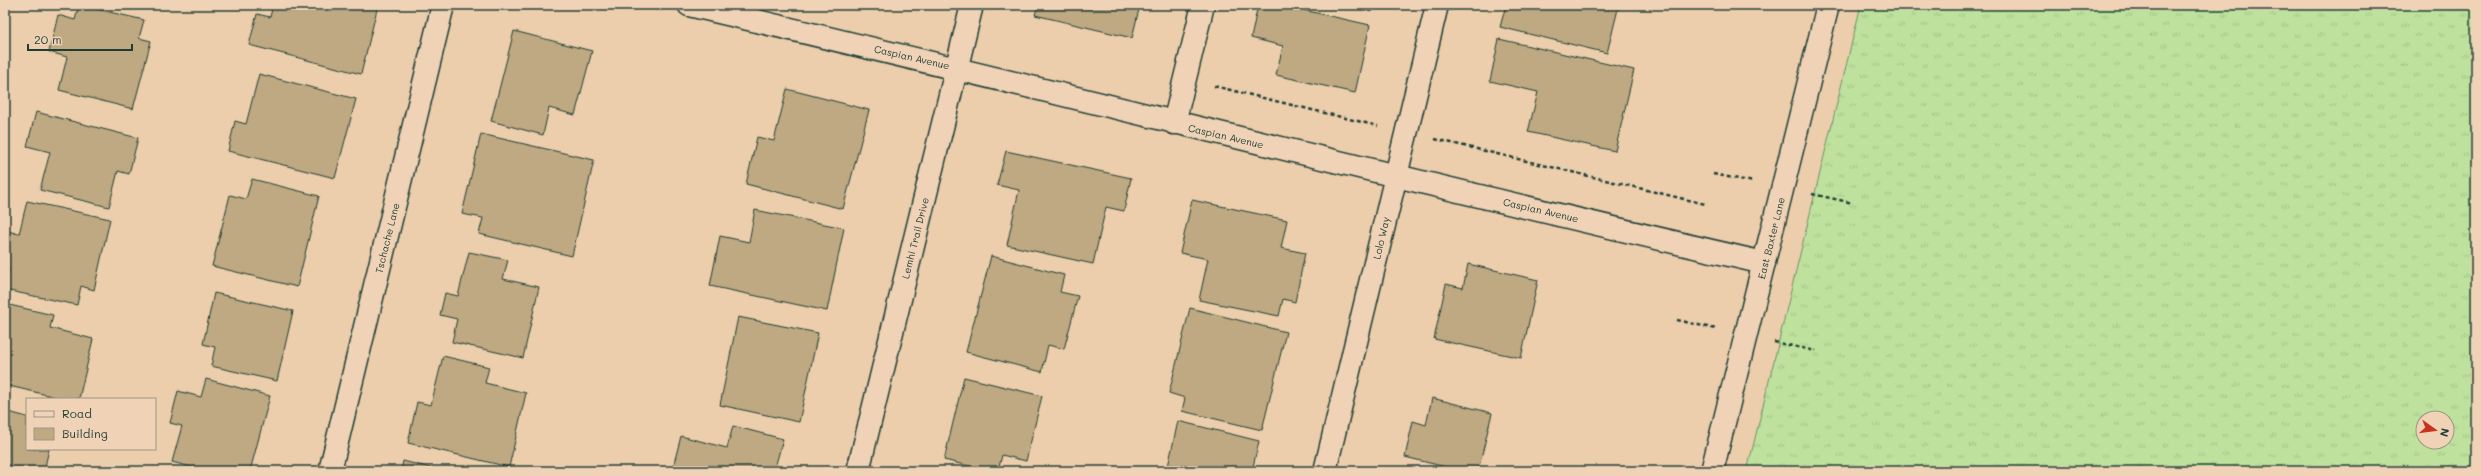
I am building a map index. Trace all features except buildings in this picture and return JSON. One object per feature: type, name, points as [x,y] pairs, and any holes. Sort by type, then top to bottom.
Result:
[{"type":"street","name":"Tschache Lane","points":[[330,471],[443,5]]},
{"type":"street","name":"Caspian Avenue","points":[[689,5],[957,68],[1174,123],[1764,262]]},
{"type":"street","name":"Lemhi Trail Drive","points":[[858,471],[972,5]]},
{"type":"street","points":[[1174,123],[1203,5]]},
{"type":"street","name":"Lolo Way","points":[[1325,471],[1437,5]]},
{"type":"street","name":"East Baxter Lane","points":[[1712,471],[1828,5]]},
{"type":"path","points":[[1185,79],[1705,204]]},
{"type":"green space","points":[[1861,5],[2476,5],[2476,471],[1747,471]]}]
